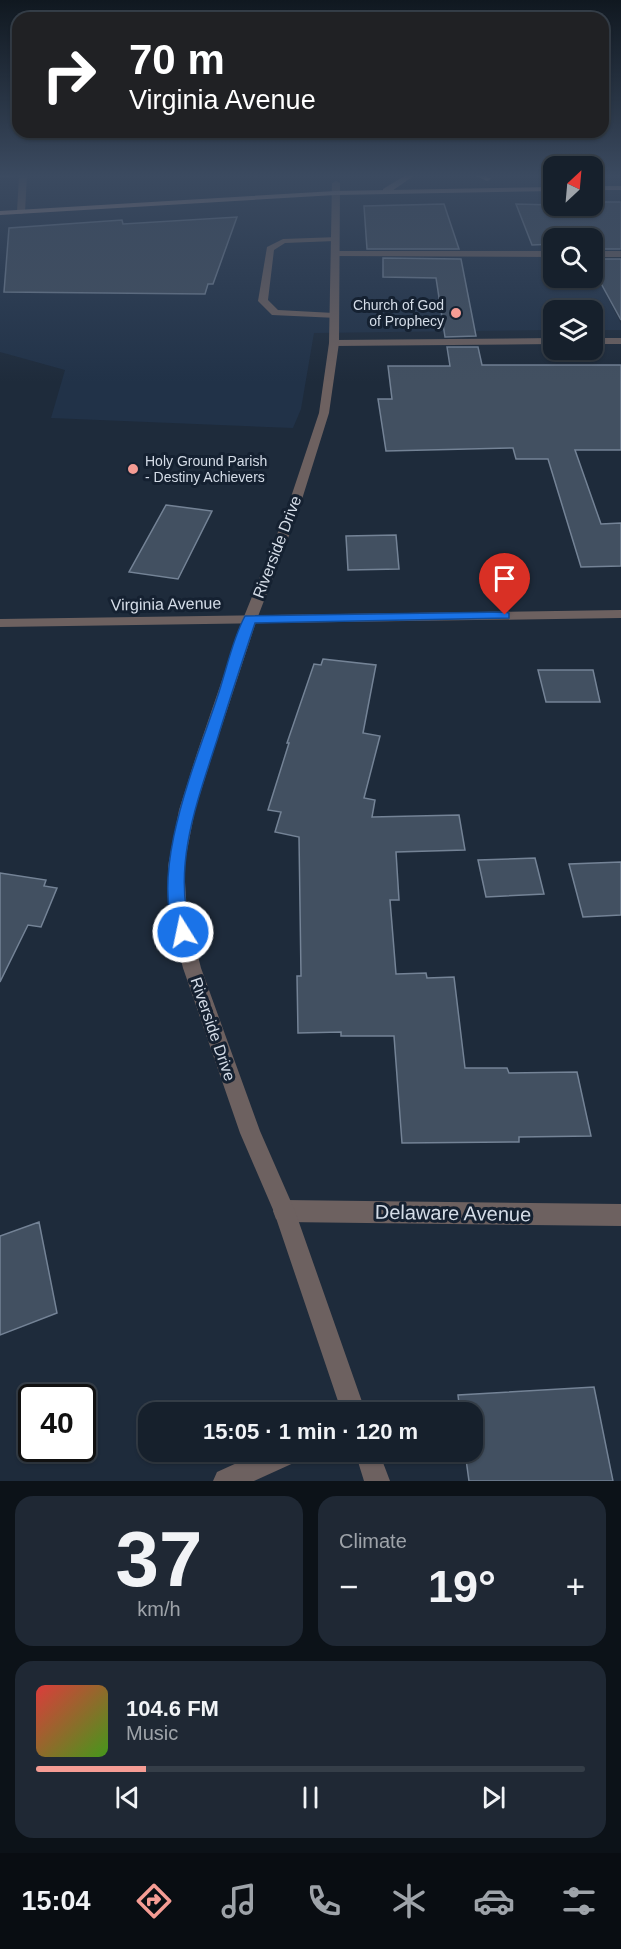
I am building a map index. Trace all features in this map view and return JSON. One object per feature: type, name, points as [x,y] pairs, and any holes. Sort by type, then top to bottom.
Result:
[{"type":"street","points":[[278,244],[270,249],[263,301],[275,313],[334,316]]},
{"type":"street","points":[[310,244],[335,247],[543,254]]},
{"type":"street","name":"Riverside Drive","points":[[335,247],[334,343],[330,382],[314,448],[292,512],[250,619],[187,810],[176,866],[178,913],[214,1035],[250,1133],[285,1211],[350,1402]]},
{"type":"street","points":[[603,254],[621,254]]},
{"type":"street","points":[[334,343],[543,341]]},
{"type":"street","points":[[603,341],[621,341]]},
{"type":"street","name":"Virginia Avenue","points":[[0,623],[621,614]]},
{"type":"street","name":"Delaware Avenue","points":[[285,1211],[621,1215]]},
{"type":"street","points":[[226,1481],[267,1462]]},
{"type":"street","points":[[370,1462],[377,1481]]},
{"type":"shaded area","points":[[0,244],[543,244],[543,288],[603,288],[621,324],[621,330],[603,330],[603,300],[543,300],[543,330],[314,333],[301,409],[293,428],[51,418],[65,370],[0,352]]},
{"type":"shaded area","points":[[603,244],[621,244],[621,255],[603,255]]},
{"type":"building","points":[[8,244],[227,244],[213,284],[208,284],[205,294],[4,292]]},
{"type":"building","points":[[367,244],[457,244],[459,249],[367,249]]},
{"type":"building","points":[[603,244],[621,244],[621,249],[603,249]]},
{"type":"building","points":[[383,258],[461,259],[476,336],[445,337],[436,278],[383,277]]},
{"type":"building","points":[[603,259],[621,259],[621,320],[603,287]]},
{"type":"building","points":[[447,347],[478,347],[482,365],[621,365],[621,450],[575,450],[601,524],[621,523],[621,566],[581,567],[548,459],[516,459],[513,448],[386,451],[378,399],[392,399],[388,366],[450,366]]},
{"type":"building","points":[[166,505],[212,511],[178,579],[129,572]]},
{"type":"building","points":[[396,535],[399,569],[348,570],[346,536]]},
{"type":"building","points":[[323,659],[376,665],[363,733],[380,736],[364,798],[375,800],[372,817],[459,815],[465,850],[396,852],[399,900],[390,900],[396,974],[426,973],[427,978],[454,977],[465,1068],[507,1068],[509,1073],[577,1072],[591,1136],[519,1137],[519,1142],[402,1143],[394,1036],[341,1036],[341,1032],[298,1033],[297,976],[301,976],[299,837],[275,832],[281,812],[268,810],[289,743],[287,743],[314,664],[321,665]]},
{"type":"building","points":[[538,670],[593,670],[600,702],[546,702]]},
{"type":"building","points":[[535,858],[544,894],[486,897],[478,860]]},
{"type":"building","points":[[621,862],[621,915],[583,917],[569,864]]},
{"type":"building","points":[[0,873],[46,880],[44,886],[57,888],[41,927],[28,925],[0,982]]},
{"type":"building","points":[[39,1222],[57,1313],[0,1335],[0,1236]]},
{"type":"building","points":[[594,1387],[613,1481],[469,1481],[466,1462],[483,1462],[483,1402],[459,1402],[458,1395]]},
{"type":"place","name":"Church of God of Prophecy","points":[[456,313]]},
{"type":"place","name":"Holy Ground Parish - Destiny Achievers","points":[[133,469]]},
{"type":"route","points":[[183,932],[178,913],[176,866],[187,810],[250,619],[505,615]]}]
